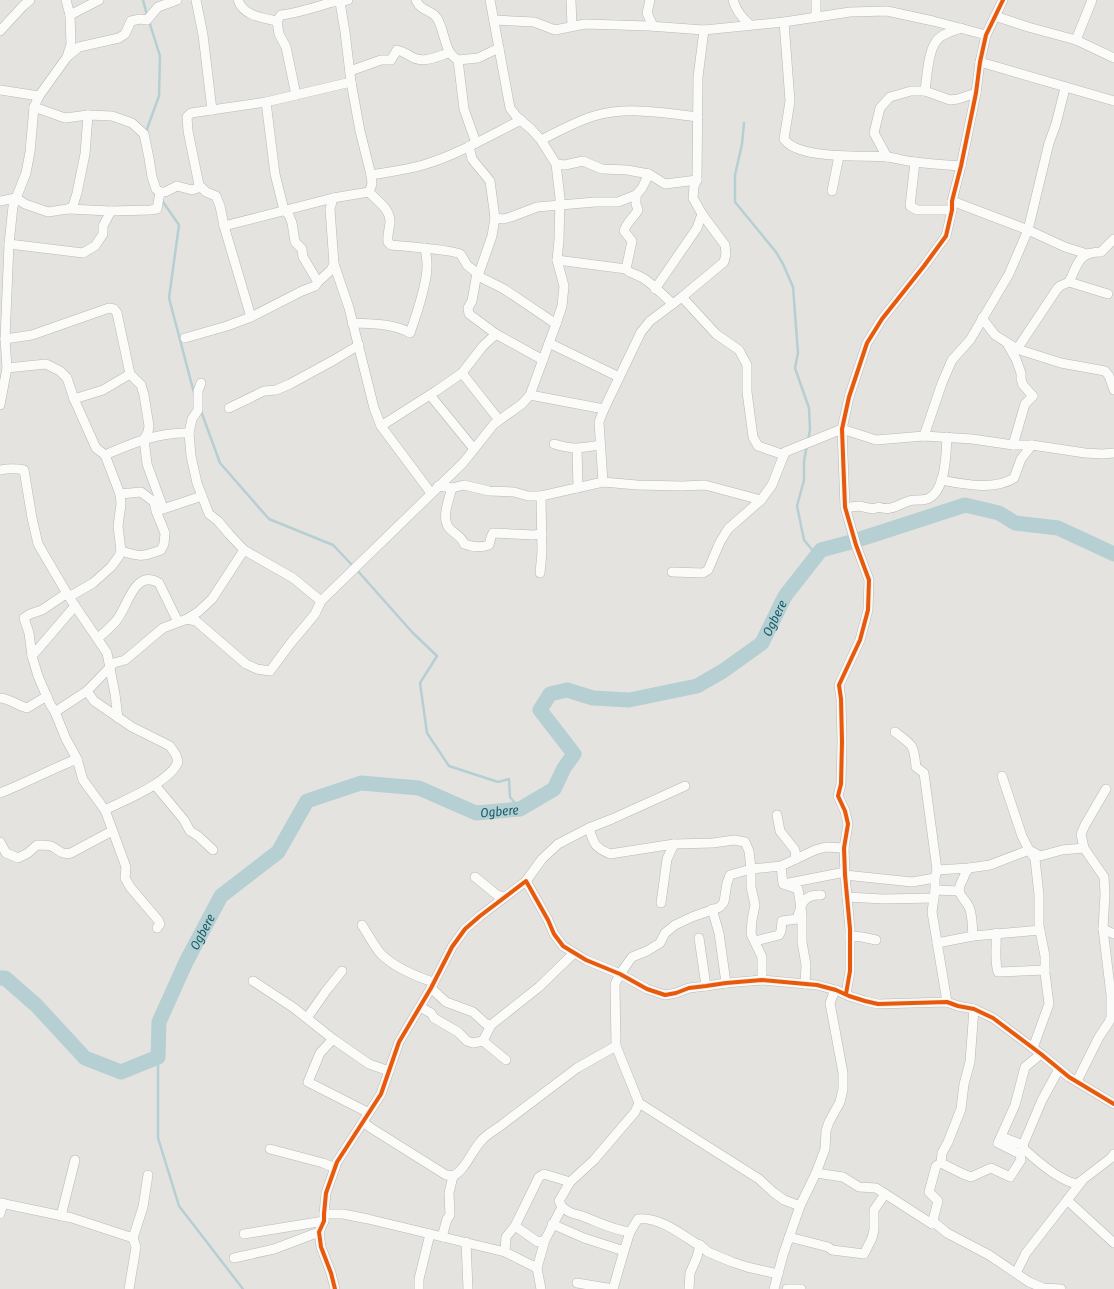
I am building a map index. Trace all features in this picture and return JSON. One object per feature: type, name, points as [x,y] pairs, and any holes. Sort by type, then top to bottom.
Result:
[{"type":"street","points":[[0,31],[30,0]]},
{"type":"street","points":[[66,0],[70,14],[71,44],[67,57]]},
{"type":"street","points":[[70,14],[99,0]]},
{"type":"street","points":[[0,405],[7,368],[4,345],[4,268],[9,244],[13,206],[26,173],[30,152],[34,107],[39,96],[67,57],[79,47],[119,38],[125,34],[130,21],[140,19],[147,20],[158,8],[177,0]]},
{"type":"street","points":[[196,0],[203,35],[212,110]]},
{"type":"street","points":[[238,0],[246,11],[256,17],[277,21]]},
{"type":"street","points":[[416,0],[423,10],[432,13],[437,18],[449,52],[458,60],[464,109],[472,144],[472,159],[490,181],[492,190],[495,218],[492,236],[478,274],[472,300],[468,308],[469,314],[496,334],[543,360]]},
{"type":"street","points":[[183,621],[196,622],[246,664],[257,669],[270,672],[290,644],[315,614],[321,602],[463,463],[494,424],[522,404],[530,395],[562,306],[564,286],[557,260],[560,204],[558,177],[556,164],[541,140],[510,108],[490,0]]},
{"type":"street","points":[[571,0],[572,26]]},
{"type":"street","points":[[650,0],[647,13],[653,26]]},
{"type":"street","points":[[733,0],[734,6],[742,18],[750,25]]},
{"type":"street","points":[[816,0],[816,17]]},
{"type":"street","points":[[846,994],[850,971],[850,936],[844,848],[848,824],[845,811],[838,796],[841,784],[842,742],[841,699],[839,686],[860,640],[868,610],[869,580],[852,534],[846,509],[842,429],[849,397],[867,343],[882,319],[946,236],[952,210],[952,201],[976,93],[980,62],[986,34],[1003,0]]},
{"type":"street","points":[[1076,40],[1092,0]]},
{"type":"street","points":[[296,95],[286,47],[279,34],[277,21],[281,16],[331,2],[344,1],[345,32],[351,82],[360,131],[371,175],[372,184],[369,192]]},
{"type":"street","points":[[494,20],[534,22],[555,30],[585,24],[653,26],[704,30],[784,22],[850,12],[886,11],[986,34]]},
{"type":"street","points":[[995,16],[1076,40],[1114,58]]},
{"type":"street","points":[[784,22],[790,101],[784,139],[787,144],[797,150],[839,156],[887,157],[916,162],[961,166]]},
{"type":"street","points":[[924,91],[932,48],[938,39],[961,28]]},
{"type":"street","points":[[603,482],[599,422],[640,332],[650,321],[724,262],[726,254],[725,245],[702,214],[693,198],[694,186],[697,180],[698,77],[704,30]]},
{"type":"street","points":[[458,60],[478,58],[499,48]]},
{"type":"street","points":[[350,71],[381,60],[391,60],[397,50],[404,52],[412,58],[421,60],[449,52]]},
{"type":"street","points":[[980,62],[1065,88],[1114,101]]},
{"type":"street","points":[[251,318],[224,226],[220,206],[216,196],[206,192],[199,185],[188,130],[187,117],[191,113],[266,102],[351,82]]},
{"type":"street","points":[[924,436],[942,383],[952,360],[970,340],[1009,274],[1028,230],[1049,143],[1056,124],[1065,88]]},
{"type":"street","points":[[0,90],[39,96]]},
{"type":"street","points":[[887,157],[874,133],[880,108],[890,97],[911,91],[924,91],[950,100],[976,93]]},
{"type":"street","points":[[266,102],[275,174],[284,210],[289,215],[292,223],[295,242],[302,249],[303,258],[318,282]]},
{"type":"street","points":[[34,107],[65,118],[88,115],[112,116],[132,123],[144,134],[152,177],[156,189],[160,192],[165,192],[177,186],[192,190],[201,187]]},
{"type":"street","points":[[541,140],[593,116],[611,112],[641,111],[698,117]]},
{"type":"street","points":[[68,209],[73,206],[77,193],[85,154],[88,115]]},
{"type":"street","points":[[371,175],[422,165],[444,157],[520,120]]},
{"type":"street","points":[[832,190],[839,156]]},
{"type":"street","points":[[556,164],[565,165],[583,161],[602,169],[627,170],[649,174],[665,184],[697,180]]},
{"type":"street","points":[[916,162],[910,206],[917,210],[952,210]]},
{"type":"street","points":[[495,218],[503,219],[537,207],[560,204],[618,202],[636,195],[642,188],[649,174]]},
{"type":"street","points":[[0,201],[16,198],[24,204],[48,212],[68,209],[111,211],[150,210],[157,209],[160,192]]},
{"type":"street","points":[[224,226],[333,198],[369,192]]},
{"type":"street","points":[[369,192],[390,215],[387,238],[391,245],[425,248],[460,254],[466,264],[478,274],[504,289],[556,324]]},
{"type":"street","points":[[626,269],[632,241],[624,231],[638,210],[636,195]]},
{"type":"street","points":[[333,198],[330,209],[334,264],[349,308],[374,408],[381,426],[431,494]]},
{"type":"street","points":[[952,201],[1028,230],[1065,247],[1087,254]]},
{"type":"street","points":[[9,244],[71,253],[83,253],[95,246],[99,237],[103,234],[103,226],[111,211]]},
{"type":"street","points":[[655,288],[697,228],[702,214]]},
{"type":"street","points":[[1017,349],[1057,289],[1068,282],[1083,256],[1092,252],[1101,252],[1114,240]]},
{"type":"street","points":[[352,323],[391,326],[410,333],[424,283],[427,265],[425,248]]},
{"type":"street","points":[[557,260],[626,269],[628,272],[637,274],[644,279],[672,304]]},
{"type":"street","points":[[185,338],[251,318],[302,291],[315,286],[331,270],[334,264]]},
{"type":"street","points":[[1068,282],[1108,294]]},
{"type":"street","points":[[682,297],[716,334],[739,350],[748,365],[747,392],[753,437],[758,446],[784,455]]},
{"type":"street","points":[[4,345],[109,308],[114,308],[117,313],[130,374],[141,385],[144,395],[149,426],[148,432],[144,439],[147,464],[165,533],[164,544],[161,550],[147,555],[137,556],[121,552]]},
{"type":"street","points":[[982,318],[995,335],[1017,349],[1061,363],[1105,371],[1109,376],[1114,390]]},
{"type":"street","points":[[381,426],[430,395],[462,372],[483,346],[496,334]]},
{"type":"street","points":[[1005,342],[1016,359],[1023,385],[1033,396],[1025,404],[1013,445]]},
{"type":"street","points":[[549,343],[619,377]]},
{"type":"street","points":[[229,408],[264,391],[276,390],[290,384],[359,345]]},
{"type":"street","points":[[7,368],[46,364],[54,367],[67,378],[74,399],[96,448],[105,455],[120,494],[121,504],[118,526],[121,552],[111,567],[93,583],[24,618],[29,633],[32,656],[38,676],[50,704],[77,759],[83,780],[105,810],[126,867],[125,878],[130,887],[158,920],[160,924],[157,928]]},
{"type":"street","points":[[462,372],[499,420]]},
{"type":"street","points":[[74,399],[103,390],[130,374]]},
{"type":"street","points":[[201,383],[198,391],[198,410],[192,419],[189,433],[191,456],[197,483],[209,514],[218,521],[244,550],[293,578],[321,602]]},
{"type":"street","points":[[430,395],[474,449]]},
{"type":"street","points":[[530,395],[604,409]]},
{"type":"street","points":[[672,572],[703,573],[708,570],[720,542],[728,529],[761,500],[772,486],[785,452],[821,439],[842,429],[876,440],[924,436],[947,437],[1013,445],[1032,445],[1085,453],[1114,453]]},
{"type":"street","points":[[105,455],[160,434],[174,432],[189,433]]},
{"type":"street","points":[[846,509],[859,506],[873,509],[879,507],[883,509],[891,508],[909,501],[930,497],[938,490],[944,470],[947,437]]},
{"type":"street","points":[[554,444],[565,448],[577,449],[600,445]]},
{"type":"street","points":[[941,480],[970,485],[1002,484],[1014,478],[1021,459],[1032,445]]},
{"type":"street","points":[[577,449],[578,488]]},
{"type":"street","points":[[0,470],[6,468],[24,470],[38,544],[68,595],[107,653],[118,718]]},
{"type":"street","points":[[438,486],[452,488],[464,485],[489,491],[514,492],[528,496],[541,496],[603,482],[637,485],[705,485],[761,500]]},
{"type":"street","points":[[452,488],[446,508],[447,520],[449,528],[463,540],[464,544],[483,547],[489,545],[491,537],[494,534],[542,534]]},
{"type":"street","points":[[120,494],[141,492],[154,502],[159,510]]},
{"type":"street","points":[[159,510],[202,496]]},
{"type":"street","points":[[540,574],[542,552],[541,496]]},
{"type":"street","points":[[55,712],[87,691],[114,663],[126,660],[163,628],[183,621],[198,612],[212,599],[244,550]]},
{"type":"street","points":[[98,638],[117,620],[136,585],[144,580],[153,579],[159,583],[183,621]]},
{"type":"street","points":[[32,656],[75,606]]},
{"type":"street","points":[[87,691],[94,701],[118,718],[132,727],[170,746],[176,755],[178,762],[176,768],[155,785],[105,810]]},
{"type":"street","points":[[0,698],[7,699],[27,708],[47,696]]},
{"type":"street","points":[[895,732],[910,743],[915,750],[916,768],[924,773],[936,874],[932,912],[947,1002]]},
{"type":"street","points":[[0,793],[77,759]]},
{"type":"street","points":[[1002,776],[1022,836],[1029,850],[1037,857],[1040,930],[1045,956],[1048,1004],[1033,1048]]},
{"type":"street","points":[[155,785],[184,820],[190,831],[198,836],[212,850]]},
{"type":"street","points":[[335,1289],[331,1273],[321,1247],[319,1232],[324,1218],[326,1192],[337,1162],[381,1094],[399,1042],[420,1007],[452,947],[466,929],[480,916],[526,881],[542,859],[558,844],[589,828],[686,786]]},
{"type":"street","points":[[1077,1081],[1100,1037],[1111,1023],[1111,996],[1103,929],[1105,894],[1104,877],[1084,848],[1081,834],[1106,789]]},
{"type":"street","points":[[777,814],[780,831],[795,850],[796,859]]},
{"type":"street","points":[[589,828],[594,844],[610,854],[674,844],[713,843],[734,840],[745,842],[749,851],[751,887],[755,905],[751,934],[762,957],[762,980]]},
{"type":"street","points":[[0,842],[3,855],[18,858],[28,853],[37,845],[51,846],[65,854],[112,831]]},
{"type":"street","points":[[661,903],[667,859],[674,844]]},
{"type":"street","points":[[800,1206],[784,1200],[759,1179],[642,1105],[616,1046],[615,984],[632,957],[647,951],[660,943],[665,933],[675,925],[720,907],[724,902],[730,875],[751,869],[781,866],[820,848],[844,848]]},
{"type":"street","points":[[1037,857],[1062,850],[1084,848]]},
{"type":"street","points":[[783,884],[845,873],[912,882],[936,874],[990,865],[1029,850]]},
{"type":"street","points":[[781,866],[783,884]]},
{"type":"street","points":[[969,868],[960,884],[959,891],[963,900],[969,906],[972,918],[973,936]]},
{"type":"street","points":[[475,877],[497,895],[504,897]]},
{"type":"street","points":[[526,881],[548,920],[554,934],[563,946],[586,960],[620,974],[647,989],[665,995],[689,988],[762,980],[817,985],[878,1004],[936,1001],[947,1002],[974,1009],[993,1018],[1059,1069],[1114,1104]]},
{"type":"street","points":[[783,884],[798,889],[802,915],[802,942],[806,965],[805,984]]},
{"type":"street","points":[[847,897],[883,899],[959,891]]},
{"type":"street","points":[[754,941],[779,935],[782,921],[797,919],[803,901],[814,894],[821,895]]},
{"type":"street","points":[[712,909],[719,933],[726,983]]},
{"type":"street","points":[[362,925],[381,954],[392,963],[432,985],[446,1002],[473,1012],[486,1024],[491,1025]]},
{"type":"street","points":[[1103,929],[1114,934]]},
{"type":"street","points":[[937,943],[996,933],[1040,930]]},
{"type":"street","points":[[996,933],[997,948],[995,964],[998,972],[1045,970]]},
{"type":"street","points":[[850,936],[876,940]]},
{"type":"street","points":[[699,938],[706,986]]},
{"type":"street","points":[[483,1041],[491,1025],[539,986],[574,953]]},
{"type":"street","points":[[307,1018],[342,971]]},
{"type":"street","points":[[253,981],[294,1008],[333,1039],[369,1064],[389,1071]]},
{"type":"street","points":[[774,1289],[789,1237],[800,1206],[816,1173],[825,1149],[826,1132],[829,1122],[840,1102],[843,1089],[843,1073],[830,1003],[832,995],[836,990]]},
{"type":"street","points":[[420,1007],[431,1013],[434,1018],[458,1032],[468,1041],[473,1043],[483,1041]]},
{"type":"street","points":[[941,1163],[942,1153],[961,1109],[964,1084],[970,1062],[974,1009]]},
{"type":"street","points":[[333,1039],[320,1053],[308,1082],[369,1113]]},
{"type":"street","points":[[483,1041],[506,1060]]},
{"type":"street","points":[[364,1122],[371,1128],[446,1175],[453,1176],[460,1173],[481,1141],[487,1135],[499,1128],[577,1068],[616,1046]]},
{"type":"street","points":[[941,1163],[971,1177],[990,1168],[1010,1177],[1021,1160],[1020,1154],[998,1143],[1002,1137],[1015,1105],[1024,1067],[1041,1054]]},
{"type":"street","points":[[1023,1146],[1042,1100],[1059,1069]]},
{"type":"street","points":[[541,1289],[537,1268],[545,1240],[570,1182],[594,1160],[642,1105]]},
{"type":"street","points":[[1002,1137],[1023,1146],[1024,1150],[1046,1167],[1071,1183],[1077,1184],[1114,1154]]},
{"type":"street","points":[[270,1149],[323,1162],[335,1168]]},
{"type":"street","points":[[61,1216],[75,1160]]},
{"type":"street","points":[[932,1224],[938,1201],[929,1192],[936,1166],[941,1163]]},
{"type":"street","points":[[816,1173],[843,1176],[859,1187],[876,1188],[947,1233],[989,1255],[1029,1282],[1043,1289],[1061,1289]]},
{"type":"street","points":[[505,1252],[506,1237],[514,1226],[539,1177],[544,1174],[570,1182]]},
{"type":"street","points":[[129,1289],[136,1248],[133,1238],[143,1207],[148,1175]]},
{"type":"street","points":[[442,1237],[447,1219],[450,1215],[449,1193],[453,1176]]},
{"type":"street","points":[[1016,1273],[1026,1253],[1083,1180]]},
{"type":"street","points":[[789,1237],[828,1246],[832,1250],[864,1254],[872,1238],[874,1230],[874,1210],[886,1194]]},
{"type":"street","points":[[1067,1200],[1114,1243]]},
{"type":"street","points":[[0,1214],[1,1203],[61,1216],[133,1238]]},
{"type":"street","points":[[560,1204],[570,1213],[619,1230],[630,1232]]},
{"type":"street","points":[[244,1234],[343,1214],[505,1252],[537,1268]]},
{"type":"street","points":[[613,1289],[630,1232],[638,1219],[650,1219],[668,1227],[700,1245],[708,1252],[732,1262],[778,1274]]},
{"type":"street","points":[[552,1224],[584,1238],[624,1251]]},
{"type":"street","points":[[514,1226],[538,1242],[545,1240]]},
{"type":"street","points":[[234,1258],[274,1249],[319,1232]]},
{"type":"street","points":[[419,1289],[419,1279],[430,1234]]},
{"type":"street","points":[[466,1242],[468,1289]]},
{"type":"street","points":[[690,1289],[690,1273],[697,1257],[700,1245]]},
{"type":"street","points":[[577,1283],[617,1289]]},
{"type":"street","points":[[787,1289],[802,1289]]},
{"type":"waterway","points":[[143,0],[147,15]]},
{"type":"waterway","points":[[147,133],[147,129],[159,96],[160,56],[149,21]]},
{"type":"waterway","points":[[744,123],[742,144],[735,175],[735,202],[776,252],[793,287],[798,353],[795,368],[809,408],[810,430],[808,440]]},
{"type":"waterway","points":[[161,199],[179,225],[169,298],[194,393]]},
{"type":"waterway","points":[[201,411],[220,463],[269,519],[333,545],[353,566]]},
{"type":"waterway","points":[[807,445],[804,461],[804,480],[797,506],[804,540],[814,552],[821,550]]},
{"type":"waterway","name":"Ogbere","points":[[0,978],[5,978],[36,1005],[85,1058],[121,1072],[158,1057],[159,1022],[186,962],[221,896],[278,852],[307,801],[361,783],[419,788],[476,813],[520,809],[554,789],[564,768],[574,754],[540,710],[550,694],[567,690],[593,698],[629,700],[697,686],[723,671],[762,643],[785,596],[821,550],[851,542],[965,505],[999,513],[1015,523],[1058,528],[1114,554]]},
{"type":"waterway","points":[[357,570],[412,632],[437,656],[420,683],[427,733],[449,766],[498,782],[509,779],[510,797],[520,809]]},
{"type":"waterway","points":[[158,1057],[158,1138],[179,1206],[243,1289]]},
{"type":"cycle path","points":[[846,994],[850,971],[850,929],[844,848],[848,824],[845,811],[838,796],[841,784],[842,742],[841,699],[839,685],[860,640],[868,610],[869,580],[856,545],[845,507],[842,429],[849,397],[867,343],[882,319],[946,236],[952,210],[952,201],[976,93],[980,62],[986,35],[1003,0]]},
{"type":"cycle path","points":[[335,1289],[331,1273],[321,1247],[319,1232],[324,1221],[326,1193],[337,1162],[381,1094],[399,1042],[431,988],[452,947],[465,929],[526,881],[548,920],[554,934],[563,946],[586,960],[620,974],[647,989],[665,995],[689,988],[762,980],[817,985],[878,1004],[947,1002],[974,1009],[993,1018],[1069,1077],[1114,1104]]}]
